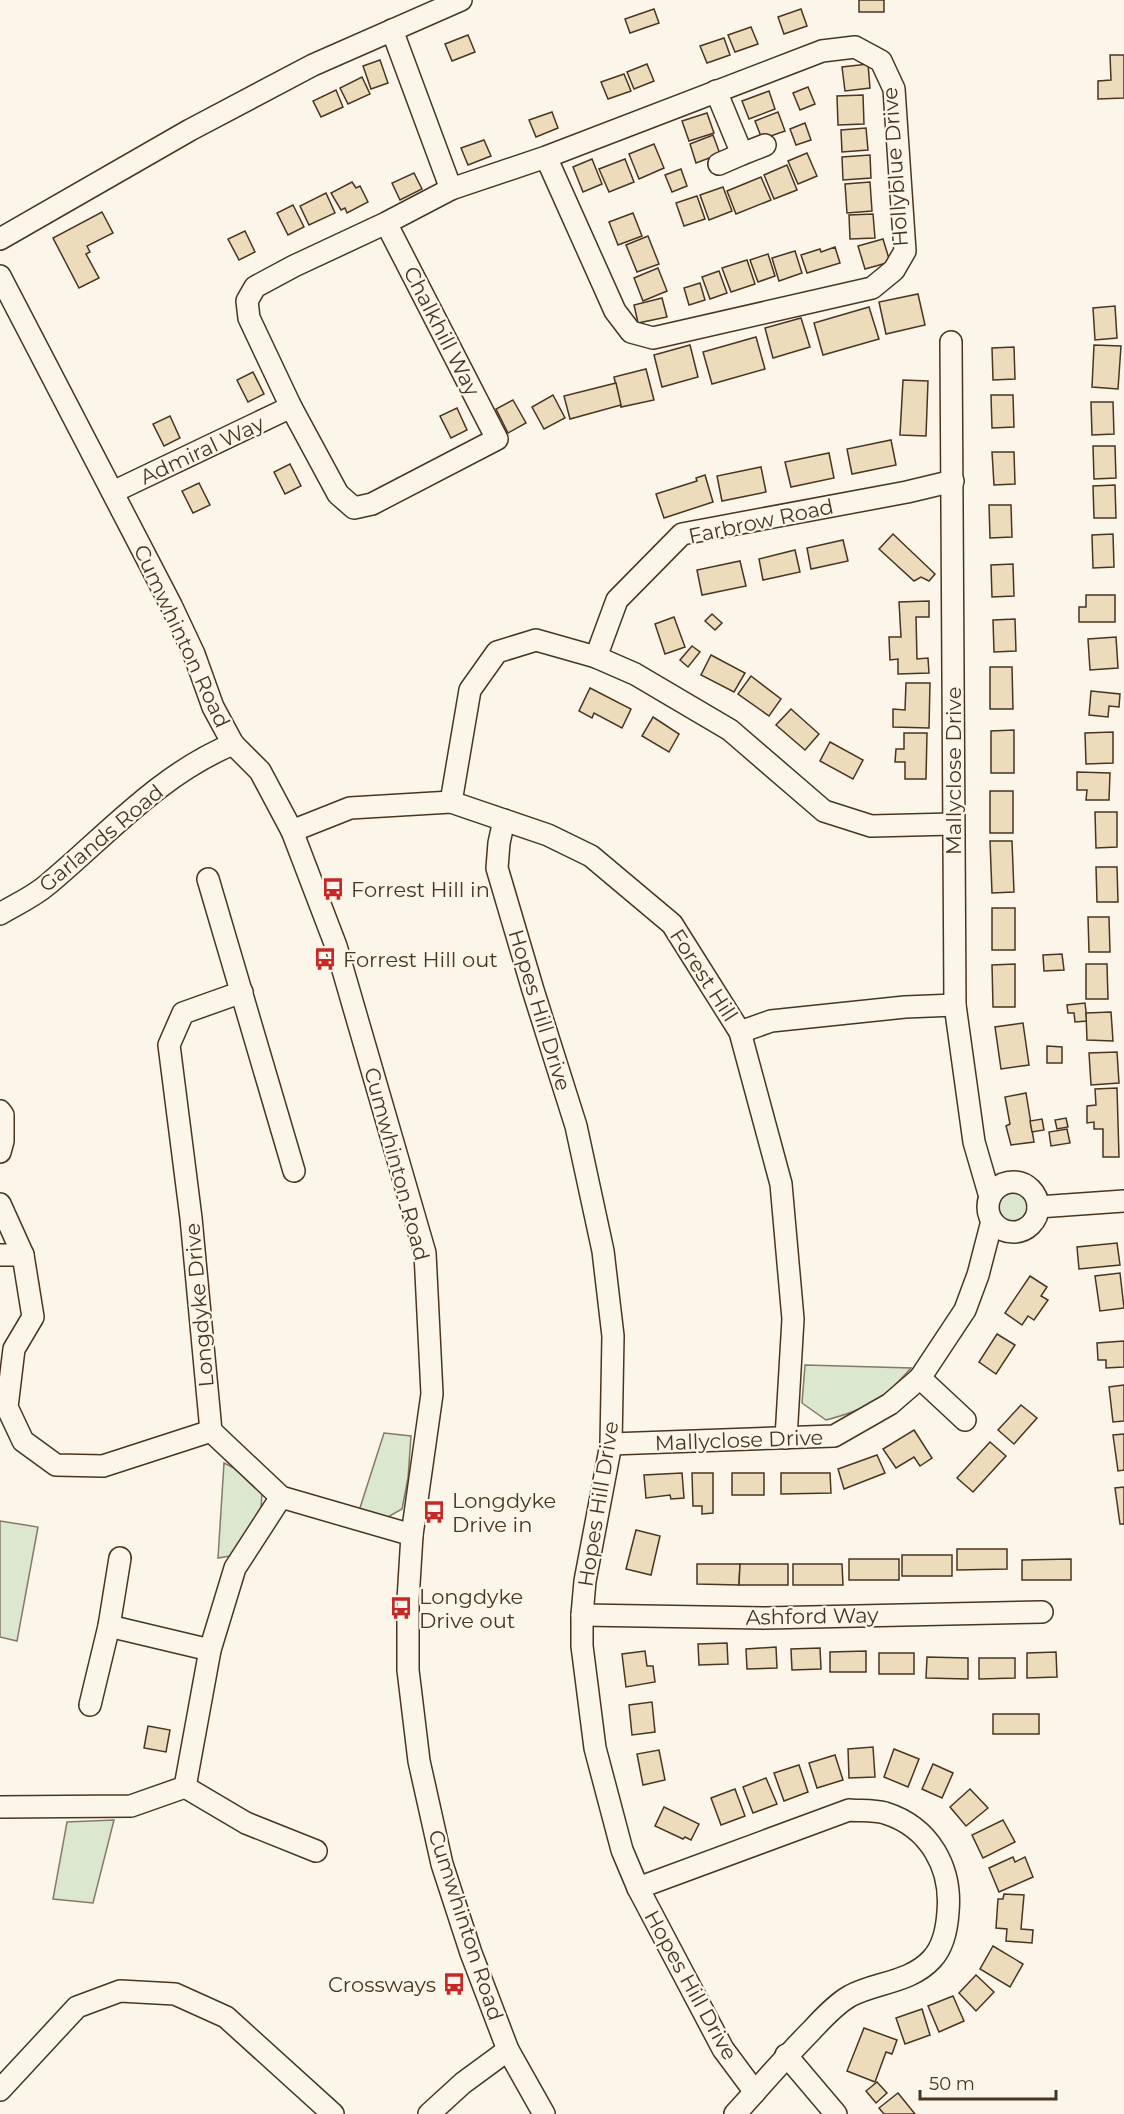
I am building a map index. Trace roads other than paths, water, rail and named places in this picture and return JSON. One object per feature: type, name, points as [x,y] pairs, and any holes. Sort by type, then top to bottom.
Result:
[{"type":"street","points":[[0,239],[201,124],[313,65],[461,0]]},
{"type":"street","points":[[392,30],[451,189]]},
{"type":"street","name":"Hollyblue Drive","points":[[354,508],[338,494],[291,407],[249,318],[247,301],[255,287],[451,189],[546,157],[822,51],[855,46],[881,60],[894,89],[906,250],[894,270],[872,288],[653,338],[631,332],[615,311],[546,157]]},
{"type":"street","points":[[716,91],[742,154]]},
{"type":"street","points":[[719,164],[765,145]]},
{"type":"street","name":"Chalkhill Way","points":[[354,508],[372,504],[497,440],[386,223]]},
{"type":"street","name":"Cumwhinton Road","points":[[0,276],[171,605],[194,654],[213,707],[233,744],[260,771],[292,831],[336,946],[425,1253],[432,1394],[412,1535],[408,1600],[408,1670],[419,1761],[442,1864],[471,1953],[508,2050],[544,2114]]},
{"type":"street","name":"Mallyclose Drive","points":[[611,1444],[834,1436],[890,1404],[920,1378],[965,1310],[978,1275],[992,1221],[989,1213],[990,1197],[974,1142],[955,1005],[951,342]]},
{"type":"street","name":"Admiral Way","points":[[113,492],[291,407]]},
{"type":"street","name":"Farbrow Road","points":[[596,657],[617,600],[682,534],[907,492],[953,481]]},
{"type":"street","points":[[452,802],[470,690],[497,652],[536,640],[596,657],[635,674],[730,730],[824,811],[871,826],[953,824]]},
{"type":"street","name":"Garlands Road","points":[[0,914],[45,887],[139,802],[209,754],[233,744]]},
{"type":"street","name":"Forest Hill","points":[[292,831],[350,808],[452,802],[548,835],[591,856],[672,924],[740,1032],[781,1184],[793,1319],[786,1438]]},
{"type":"street","name":"Hopes Hill Drive","points":[[504,820],[497,868],[576,1126],[603,1251],[613,1336],[611,1444],[585,1581],[582,1615],[582,1646],[595,1748],[622,1850],[638,1888],[723,2049],[755,2092]]},
{"type":"street","points":[[208,879],[294,1171]]},
{"type":"street","name":"Longdyke Drive","points":[[211,1431],[191,1218],[169,1045],[183,1013],[242,992]]},
{"type":"street","points":[[740,1032],[771,1021],[905,1007],[955,1005]]},
{"type":"street","points":[[0,1111],[3,1115],[3,1141],[0,1152]]},
{"type":"street","points":[[990,1197],[1000,1186],[1007,1183],[1021,1184],[1033,1192],[1038,1207],[1035,1220],[1024,1230],[1018,1232],[1003,1230],[992,1221]]},
{"type":"street","points":[[1038,1207],[1124,1201]]},
{"type":"street","points":[[0,1204],[23,1255],[33,1317],[14,1349],[3,1408],[23,1441],[56,1466],[103,1466],[211,1431],[281,1497],[412,1535]]},
{"type":"street","points":[[0,1255],[23,1255]]},
{"type":"street","points":[[920,1378],[964,1420]]},
{"type":"street","points":[[185,1787],[210,1650],[235,1568],[281,1497]]},
{"type":"street","points":[[90,1705],[110,1626],[120,1558]]},
{"type":"street","name":"Ashford Way","points":[[582,1615],[765,1618],[1042,1612]]},
{"type":"street","points":[[110,1626],[210,1650]]},
{"type":"street","points":[[0,1807],[131,1806],[185,1787],[246,1823],[316,1851]]},
{"type":"street","points":[[638,1888],[849,1810],[884,1813],[908,1823],[928,1840],[940,1857],[947,1879],[949,1904],[946,1933],[933,1958],[917,1971],[898,1980],[850,1996],[826,2015],[786,2055],[735,2114]]},
{"type":"street","points":[[0,2090],[77,2007],[120,1991],[175,1994],[226,2017],[333,2114]]},
{"type":"street","points":[[429,2114],[463,2083],[508,2050]]},
{"type":"street","points":[[786,2055],[836,2114]]},
{"type":"place","name":"Forrest Hill in","points":[[333,889]]},
{"type":"place","name":"Forrest Hill out","points":[[325,959]]},
{"type":"place","name":"Longdyke Drive in","points":[[434,1512]]},
{"type":"place","name":"Longdyke Drive out","points":[[401,1608]]},
{"type":"place","name":"Crossways","points":[[454,1984]]}]
